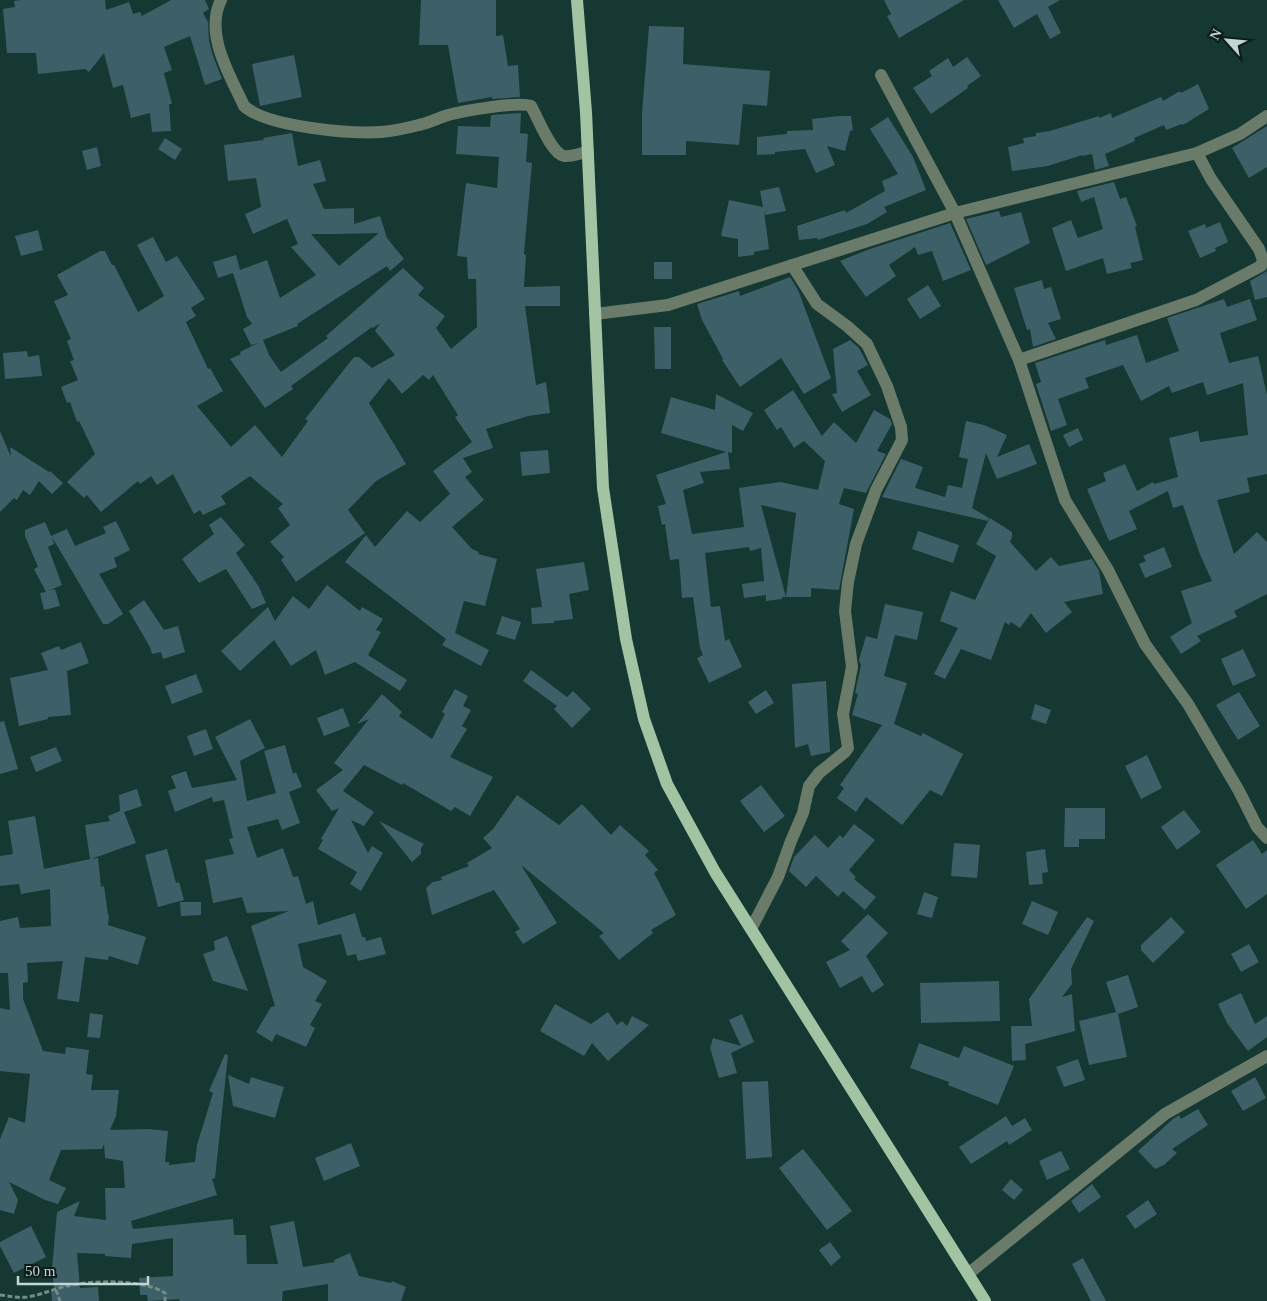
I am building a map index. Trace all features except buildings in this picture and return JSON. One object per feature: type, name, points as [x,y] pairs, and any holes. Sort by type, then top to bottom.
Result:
[{"type":"main road","points":[[577,0],[588,152],[603,488],[626,640],[644,719],[667,784],[715,872],[985,1301]]},
{"type":"street","points":[[221,0],[214,23],[217,42],[244,106],[251,112],[266,118],[315,130],[381,132],[420,125],[448,115],[527,104],[532,106],[552,146],[558,153],[566,156],[588,152]]},
{"type":"street","points":[[880,75],[955,213],[1019,360],[1065,500],[1108,570],[1145,644],[1188,704],[1239,791],[1257,827],[1267,838]]},
{"type":"street","points":[[595,314],[668,305],[955,213],[1197,154],[1240,134],[1267,116]]},
{"type":"street","points":[[1019,360],[1196,300],[1261,266],[1263,260],[1259,249],[1210,179],[1197,154]]},
{"type":"street","points":[[751,929],[778,877],[803,814],[810,786],[819,773],[848,748],[843,714],[852,667],[845,611],[848,582],[856,544],[873,499],[902,440],[902,427],[887,386],[867,344],[847,326],[817,304],[792,265]]},
{"type":"street","points":[[968,1274],[1165,1114],[1267,1056]]},
{"type":"path","points":[[0,1295],[24,1297],[44,1294],[66,1286],[97,1282],[144,1285],[157,1288],[165,1293],[165,1301]]},
{"type":"path","points":[[56,1290],[60,1301]]}]
